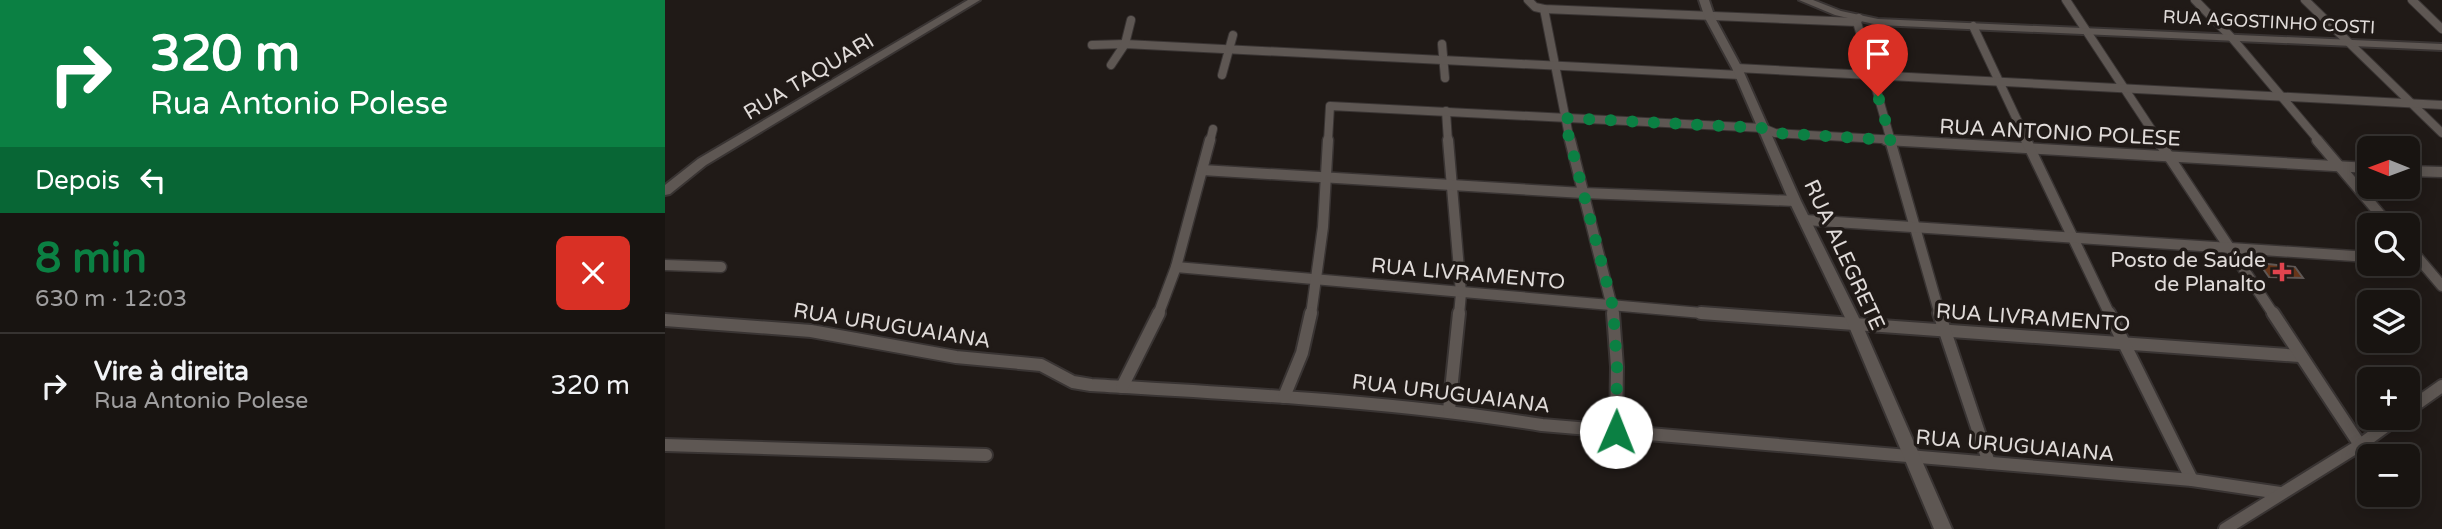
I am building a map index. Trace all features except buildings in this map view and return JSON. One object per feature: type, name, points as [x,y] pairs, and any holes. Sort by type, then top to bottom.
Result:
[{"type":"street","name":"RUA TAQUARI","points":[[665,191],[702,162],[975,0]]},
{"type":"street","points":[[1528,0],[1535,7],[1543,9],[1710,18],[1858,20],[1944,330],[1989,463]]},
{"type":"street","name":"RUA ALEGRETE","points":[[1705,0],[1710,18],[1739,72],[1795,201],[1855,324],[1943,529]]},
{"type":"street","name":"RUA AGOSTINHO COSTI","points":[[1804,0],[1858,20],[1878,22],[2442,47]]},
{"type":"street","points":[[2066,0],[2359,444]]},
{"type":"street","points":[[2195,0],[2232,38],[2380,213]]},
{"type":"street","points":[[2305,0],[2442,133]]},
{"type":"street","points":[[2412,0],[2442,29]]},
{"type":"street","points":[[1543,9],[1564,118],[1613,307],[1617,367],[1616,432]]},
{"type":"street","points":[[1111,65],[1125,44],[1131,20]]},
{"type":"street","points":[[1973,26],[2123,344],[2192,480]]},
{"type":"street","points":[[1222,75],[1233,35]]},
{"type":"street","points":[[1092,45],[1125,44],[1555,66],[1872,74],[2442,105]]},
{"type":"street","points":[[1442,44],[1445,78]]},
{"type":"street","name":"RUA ANTONIO POLESE","points":[[1327,177],[1331,106],[1763,128],[1776,133],[2357,167]]},
{"type":"street","points":[[1446,111],[1461,293],[1449,410]]},
{"type":"street","points":[[1122,387],[1153,328],[1176,267],[1213,129]]},
{"type":"street","points":[[1202,170],[1584,193],[1795,201]]},
{"type":"street","points":[[2420,172],[2442,173]]},
{"type":"street","points":[[1284,397],[1304,349],[1316,280],[1327,177]]},
{"type":"street","points":[[1805,220],[2357,256]]},
{"type":"street","points":[[2420,260],[2442,286]]},
{"type":"street","points":[[665,265],[721,267]]},
{"type":"street","name":"RUA LIVRAMENTO","points":[[1176,267],[1613,307],[2300,356]]},
{"type":"street","name":"RUA URUGUAIANA","points":[[665,320],[811,331],[956,357],[1041,365],[1073,382],[1449,410],[1542,425],[2192,480],[2280,493]]},
{"type":"street","points":[[2420,402],[2442,386]]},
{"type":"street","points":[[2361,444],[2381,430]]},
{"type":"street","points":[[665,445],[986,455]]},
{"type":"street","points":[[2225,529],[2357,447]]},
{"type":"place","name":"Posto de Saúde de Planalto","points":[[2282,272]]},
{"type":"route","points":[[1616,432],[1617,367],[1613,307],[1564,118],[1763,128],[1776,133],[1891,140],[1878,96]]}]
